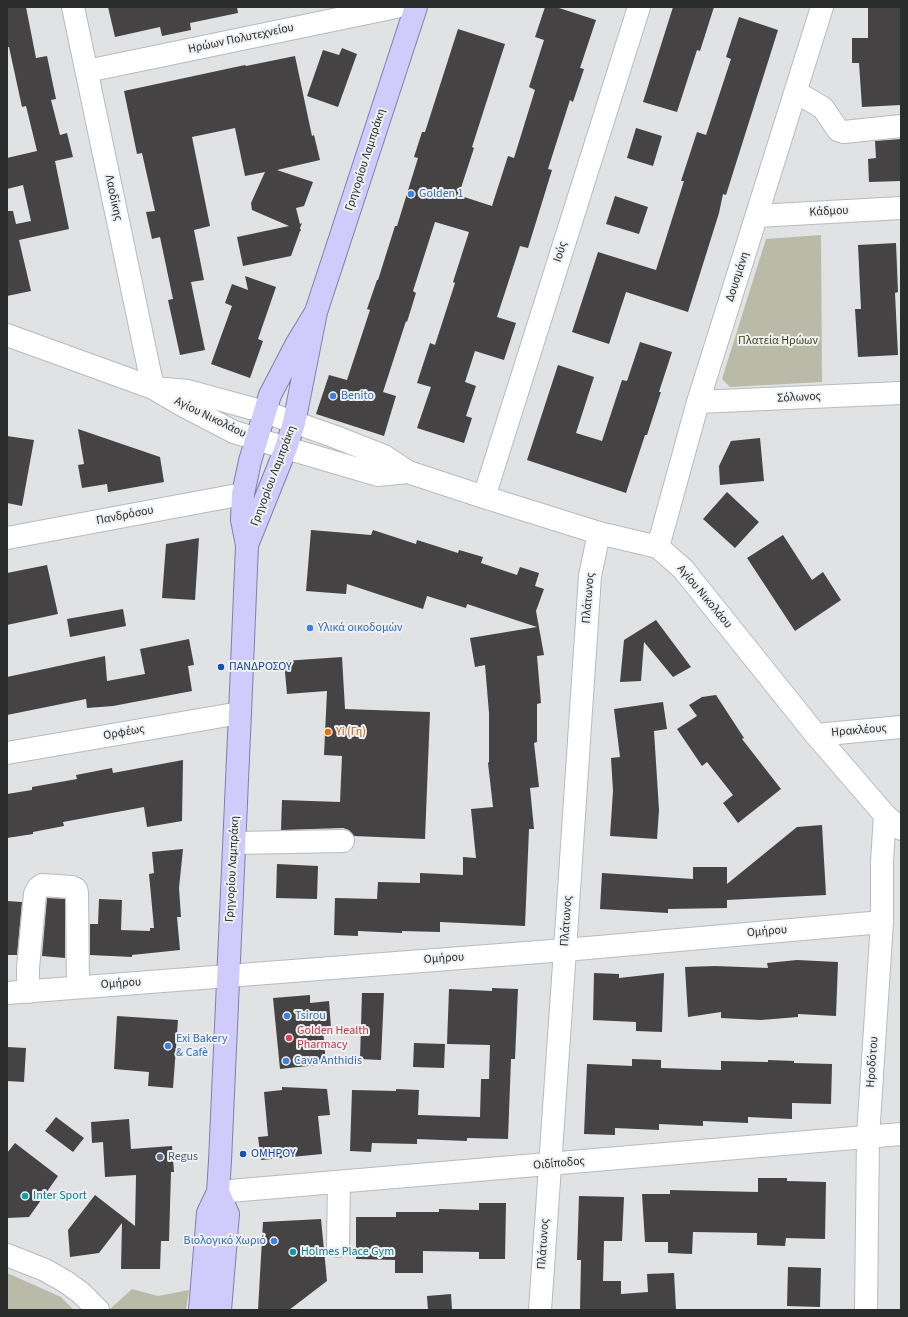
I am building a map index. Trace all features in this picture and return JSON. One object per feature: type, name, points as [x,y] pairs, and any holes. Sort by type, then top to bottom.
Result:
[{"type":"main road","name":"Γρηγορίου Λαμπράκη","points":[[247,545],[286,448],[294,423],[316,312],[416,7]]},
{"type":"main road","name":"Γρηγορίου Λαμπράκη","points":[[200,1310],[208,1213],[218,1192],[235,843],[247,545],[242,520],[243,494],[250,461],[270,396],[296,346],[316,312]]},
{"type":"main road","name":"Γρηγορίου Λαμπράκη","points":[[218,1192],[228,1214],[220,1310]]},
{"type":"street","name":"Λαοδίκης","points":[[73,7],[153,388]]},
{"type":"street","name":"Ηρώων Πολυτεχνείου","points":[[86,71],[396,7]]},
{"type":"street","name":"Ιούς","points":[[484,497],[639,7]]},
{"type":"street","name":"Δουσμάνη","points":[[658,548],[698,402],[822,7]]},
{"type":"street","points":[[796,92],[822,108],[838,130],[844,132],[901,126]]},
{"type":"street","name":"Κάδμου","points":[[757,216],[901,208]]},
{"type":"street","name":"Αγίου Νικολάου","points":[[7,335],[153,388],[229,429],[257,439],[378,475],[408,472]]},
{"type":"street","name":"Αγίου Νικολάου","points":[[153,388],[188,391],[265,412],[384,456],[408,472],[599,533],[658,548],[683,569],[816,735],[893,822]]},
{"type":"street","name":"Σόλωνος","points":[[698,402],[901,393]]},
{"type":"street","name":"Πανδρόσου","points":[[7,538],[243,494]]},
{"type":"street","name":"Πλάτωνος","points":[[540,1310],[590,576],[599,533]]},
{"type":"street","name":"Ορφέως","points":[[7,753],[240,714]]},
{"type":"street","name":"Ηρακλέους","points":[[816,735],[901,727]]},
{"type":"street","name":"Ηροδότου","points":[[866,1310],[868,1136],[882,922],[882,862],[893,822]]},
{"type":"street","points":[[235,843],[343,841]]},
{"type":"street","points":[[17,992],[28,968],[35,894],[42,884],[72,887],[76,889],[78,988]]},
{"type":"street","name":"Ομήρου","points":[[17,992],[565,950],[882,922]]},
{"type":"street","name":"Οιδίποδος","points":[[218,1192],[901,1134]]},
{"type":"street","points":[[338,1246],[340,1182]]},
{"type":"street","points":[[7,1255],[45,1270],[66,1282],[81,1293],[98,1310]]},
{"type":"green space","name":"Πλατεία Ηρώων","points":[[821,235],[822,382],[730,387],[722,379],[766,239]]},
{"type":"green space","points":[[7,1273],[61,1297],[74,1310],[7,1310]]},
{"type":"green space","points":[[132,1289],[158,1296],[189,1290],[186,1310],[109,1310]]},
{"type":"building","points":[[7,7],[26,7],[36,58],[47,56],[56,99],[51,100],[60,135],[67,133],[73,157],[55,161],[69,229],[19,240],[31,291],[7,296],[7,211],[13,211],[16,224],[31,221],[23,185],[7,189],[7,158],[37,151],[26,106],[22,107],[9,47],[7,47]]},
{"type":"building","points":[[108,7],[237,7],[238,13],[190,23],[191,30],[162,36],[160,27],[115,37]]},
{"type":"building","points":[[545,7],[556,7],[596,20],[580,68],[584,69],[573,102],[570,100],[548,169],[552,170],[528,248],[520,246],[497,317],[516,323],[504,360],[475,351],[465,382],[476,386],[466,416],[472,418],[464,443],[417,428],[431,387],[417,383],[430,343],[435,345],[455,283],[453,282],[469,232],[435,222],[413,291],[416,293],[383,392],[396,396],[384,436],[316,414],[329,375],[347,380],[370,310],[367,309],[395,226],[397,226],[418,158],[414,157],[422,132],[425,132],[458,29],[505,44],[472,147],[474,148],[459,194],[492,206],[508,156],[514,158],[535,90],[529,87],[544,40],[535,37]]},
{"type":"building","points":[[673,7],[714,7],[700,51],[697,50],[677,112],[643,102]]},
{"type":"building","points":[[868,7],[901,7],[901,105],[862,107],[859,63],[852,63],[852,38],[868,38]]},
{"type":"building","points":[[739,17],[778,30],[726,195],[723,194],[719,213],[688,312],[626,292],[609,344],[572,332],[598,252],[656,270],[684,181],[681,181],[697,132],[706,135],[731,59],[726,57]]},
{"type":"building","points":[[342,48],[357,54],[338,107],[307,96],[323,50],[339,55]]},
{"type":"building","points":[[295,56],[312,136],[314,135],[320,160],[277,170],[313,182],[304,206],[296,208],[300,224],[302,223],[300,228],[301,231],[291,256],[243,266],[237,237],[289,226],[252,210],[251,203],[265,172],[245,176],[235,128],[192,137],[210,226],[194,230],[204,280],[191,282],[205,350],[180,355],[168,300],[173,299],[160,237],[152,239],[146,212],[155,211],[142,153],[137,154],[124,91],[245,65]]},
{"type":"building","points":[[636,128],[662,136],[653,166],[627,158]]},
{"type":"building","points":[[901,139],[901,181],[869,182],[868,159],[876,158],[875,141]]},
{"type":"building","points":[[615,196],[648,207],[639,234],[606,224]]},
{"type":"building","points":[[896,243],[898,292],[895,293],[898,355],[858,357],[855,309],[861,309],[858,245]]},
{"type":"building","points":[[245,276],[276,287],[258,339],[263,341],[250,378],[211,364],[232,306],[225,303],[232,284],[248,290]]},
{"type":"building","points":[[640,342],[672,352],[647,435],[645,435],[626,493],[527,460],[558,365],[594,377],[576,433],[602,441],[622,380],[627,381]]},
{"type":"building","points":[[78,429],[160,457],[164,482],[108,492],[107,484],[82,488],[78,465],[84,464]]},
{"type":"building","points":[[7,436],[34,440],[22,506],[7,503]]},
{"type":"building","points":[[760,438],[764,481],[720,485],[719,466],[731,441]]},
{"type":"building","points":[[727,492],[759,522],[735,548],[703,519]]},
{"type":"building","points":[[311,530],[371,535],[373,530],[416,544],[417,540],[458,553],[459,550],[483,557],[481,563],[517,575],[520,567],[539,573],[535,586],[544,589],[536,611],[544,655],[537,656],[541,703],[537,704],[537,742],[534,743],[539,787],[530,788],[534,829],[529,829],[525,926],[440,922],[440,932],[402,931],[402,933],[358,931],[358,936],[334,935],[335,898],[377,899],[378,882],[420,883],[420,873],[463,875],[463,857],[476,858],[471,809],[493,807],[488,763],[489,713],[485,665],[475,667],[470,638],[537,627],[467,604],[466,608],[427,596],[423,609],[347,584],[346,594],[306,591]]},
{"type":"building","points":[[783,535],[812,580],[823,572],[841,600],[795,631],[747,558]]},
{"type":"building","points":[[199,538],[195,600],[162,598],[166,544]]},
{"type":"building","points":[[47,565],[58,614],[7,625],[7,573]]},
{"type":"building","points":[[123,609],[126,626],[70,637],[67,619]]},
{"type":"building","points":[[656,620],[691,667],[673,677],[644,642],[641,681],[620,682],[624,640]]},
{"type":"building","points":[[189,639],[194,665],[188,666],[192,691],[113,706],[87,708],[86,699],[7,715],[7,677],[105,656],[107,681],[145,674],[140,649]]},
{"type":"building","points":[[342,657],[345,709],[430,712],[425,839],[354,836],[349,830],[343,828],[281,830],[282,800],[340,802],[342,756],[324,755],[327,691],[287,694],[284,661]]},
{"type":"building","points":[[716,695],[744,738],[742,739],[781,789],[738,823],[723,803],[733,795],[707,762],[702,766],[677,729],[697,716],[689,705],[702,697]]},
{"type":"building","points":[[663,702],[667,729],[654,731],[659,810],[657,839],[610,836],[613,791],[611,758],[620,757],[614,709]]},
{"type":"building","points":[[183,760],[182,821],[147,827],[144,807],[63,822],[64,826],[33,832],[33,834],[7,838],[7,794],[32,790],[32,787],[77,779],[76,775],[112,768],[113,773]]},
{"type":"building","points":[[822,825],[826,895],[727,900],[727,908],[668,909],[668,913],[600,909],[602,873],[693,879],[693,867],[727,867],[727,884],[797,827]]},
{"type":"building","points":[[183,849],[179,888],[181,917],[177,917],[180,950],[132,955],[132,957],[90,955],[90,924],[98,924],[99,899],[122,900],[121,930],[150,931],[150,928],[154,928],[149,874],[154,873],[152,852]]},
{"type":"building","points":[[277,864],[318,866],[317,899],[276,898]]},
{"type":"building","points":[[47,898],[65,899],[65,958],[42,956]]},
{"type":"building","points":[[7,901],[22,902],[17,955],[7,955]]},
{"type":"building","points":[[797,960],[838,962],[836,1016],[798,1014],[798,1017],[761,1020],[721,1018],[721,1012],[688,1017],[685,967],[715,966],[768,968],[767,963]]},
{"type":"building","points":[[594,973],[619,974],[619,978],[664,973],[662,1032],[636,1031],[636,1022],[593,1020]]},
{"type":"building","points":[[492,988],[518,989],[515,1059],[511,1059],[508,1139],[467,1138],[467,1141],[417,1139],[417,1144],[372,1143],[371,1152],[350,1151],[352,1090],[419,1090],[418,1115],[480,1117],[481,1079],[489,1079],[490,1045],[447,1044],[449,989],[492,991]]},
{"type":"building","points":[[362,993],[384,993],[381,1060],[360,1059]]},
{"type":"building","points":[[310,995],[310,1003],[329,1001],[331,1028],[323,1029],[326,1064],[280,1069],[273,998]]},
{"type":"building","points":[[117,1016],[178,1020],[173,1088],[148,1086],[149,1072],[114,1069]]},
{"type":"building","points":[[414,1043],[445,1044],[444,1068],[413,1067]]},
{"type":"building","points":[[7,1047],[26,1048],[24,1082],[7,1081]]},
{"type":"building","points":[[632,1059],[661,1060],[661,1068],[721,1070],[721,1061],[768,1062],[768,1060],[794,1061],[794,1063],[832,1064],[831,1104],[792,1103],[792,1119],[748,1117],[748,1123],[703,1121],[703,1126],[659,1124],[659,1130],[615,1128],[615,1135],[584,1134],[587,1064],[632,1066]]},
{"type":"building","points":[[282,1087],[327,1089],[330,1115],[318,1116],[322,1154],[261,1160],[258,1137],[268,1136],[264,1092],[282,1090]]},
{"type":"building","points":[[56,1117],[84,1138],[73,1152],[45,1131]]},
{"type":"building","points":[[129,1119],[131,1149],[172,1146],[174,1172],[171,1172],[169,1241],[161,1241],[160,1269],[121,1269],[122,1223],[99,1253],[70,1257],[68,1230],[95,1195],[135,1226],[136,1175],[105,1177],[103,1142],[92,1143],[91,1122]]},
{"type":"building","name":"Inter Sport","points":[[15,1143],[58,1176],[29,1217],[7,1218],[7,1153]]},
{"type":"building","points":[[758,1178],[787,1178],[787,1181],[826,1182],[825,1239],[786,1238],[785,1246],[757,1245],[757,1233],[693,1232],[692,1254],[668,1253],[668,1242],[645,1242],[642,1194],[670,1194],[670,1190],[758,1192]]},
{"type":"building","points":[[579,1196],[624,1197],[622,1241],[604,1241],[603,1281],[621,1281],[621,1294],[648,1292],[647,1274],[674,1273],[676,1310],[580,1310],[581,1260],[577,1260]]},
{"type":"building","points":[[479,1203],[506,1203],[505,1259],[479,1259],[479,1252],[423,1251],[423,1273],[395,1273],[395,1260],[356,1259],[356,1217],[396,1217],[396,1212],[439,1212],[439,1209],[479,1210]]},
{"type":"building","name":"Holmes Place Gym","points":[[321,1219],[327,1281],[289,1310],[258,1310],[263,1222]]},
{"type":"building","points":[[788,1267],[821,1268],[820,1307],[787,1306]]},
{"type":"building","points":[[451,1294],[452,1310],[428,1310],[427,1296]]},
{"type":"place","name":"Golden 1","points":[[411,194]]},
{"type":"place","name":"Benito","points":[[333,396]]},
{"type":"place","name":"Υλικά οικοδομών","points":[[310,628]]},
{"type":"place","name":"ΠΑΝΔΡΟΣΟΥ","points":[[221,667]]},
{"type":"place","name":"Yi (Γη)","points":[[328,732]]},
{"type":"place","name":"Tsirou","points":[[287,1016]]},
{"type":"place","name":"Golden Health Pharmacy","points":[[289,1038]]},
{"type":"place","name":"Exi Bakery & Cafè","points":[[168,1046]]},
{"type":"place","name":"Cava Anthidis","points":[[286,1061]]},
{"type":"place","name":"ΟΜΗΡΟΥ","points":[[243,1154]]},
{"type":"place","name":"Regus","points":[[160,1157]]},
{"type":"place","name":"Inter Sport","points":[[25,1196]]},
{"type":"place","name":"Βιολογικό Χωριό","points":[[274,1241]]},
{"type":"place","name":"Holmes Place Gym","points":[[293,1252]]}]
